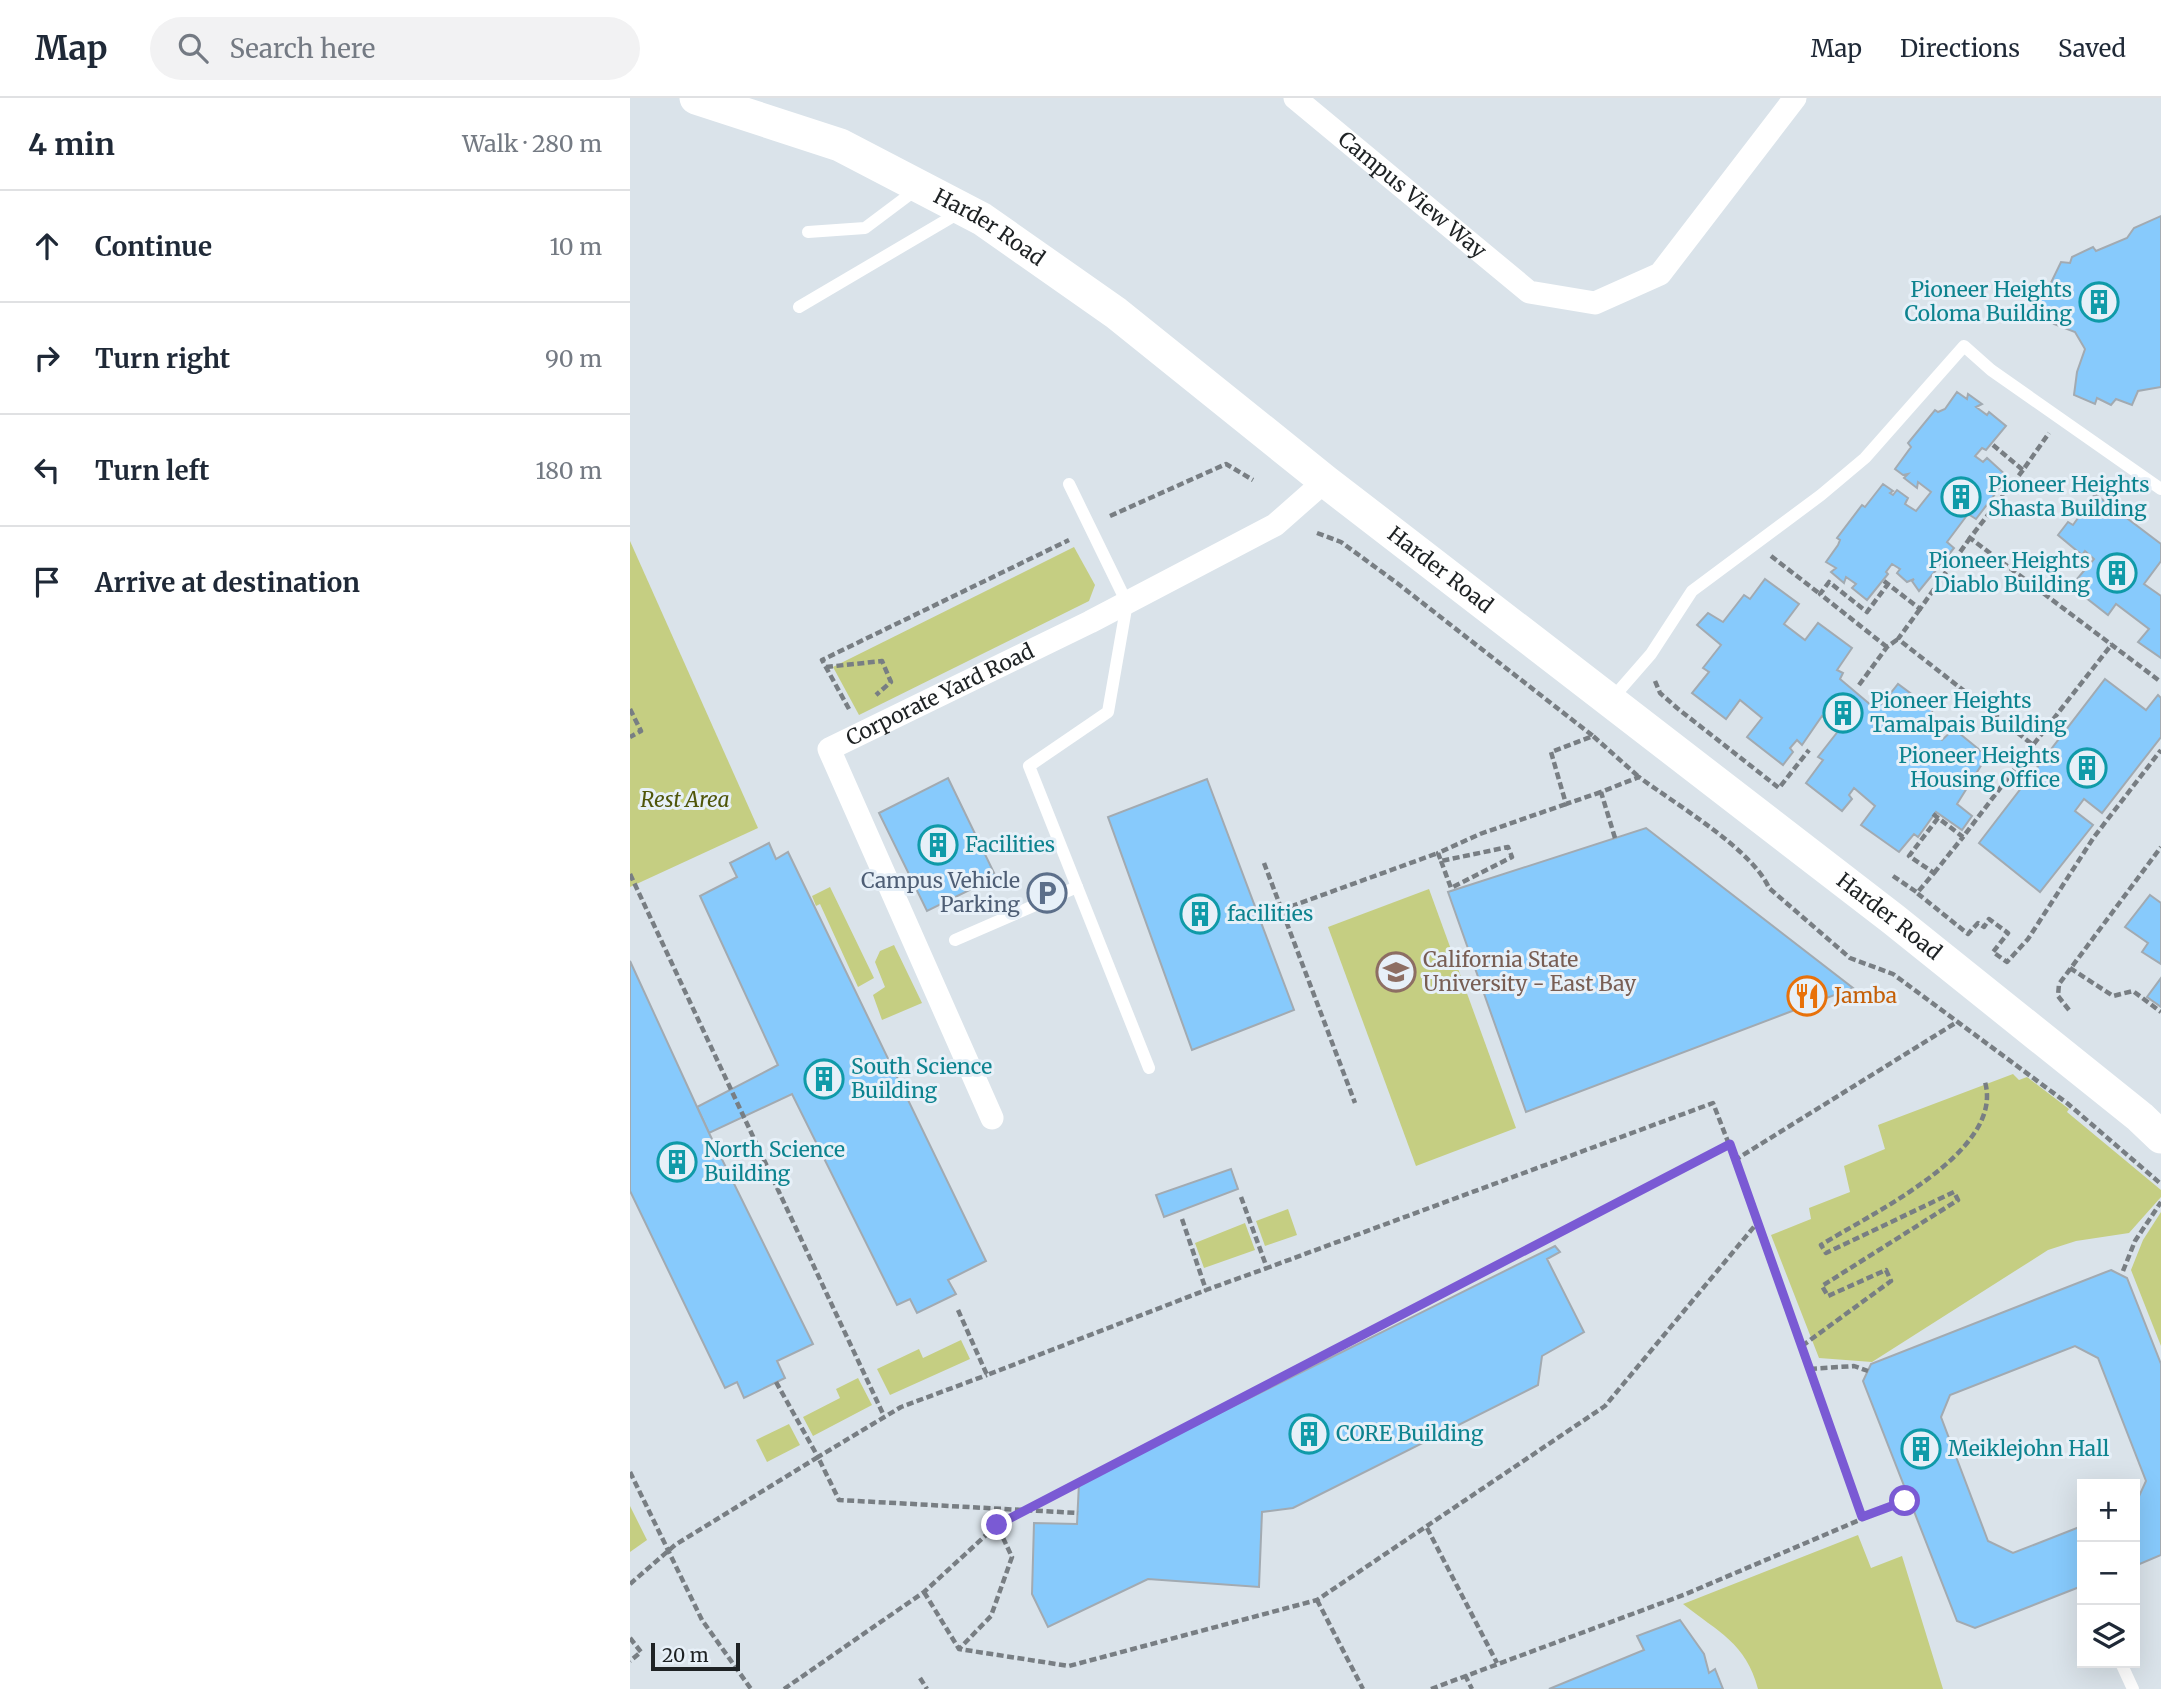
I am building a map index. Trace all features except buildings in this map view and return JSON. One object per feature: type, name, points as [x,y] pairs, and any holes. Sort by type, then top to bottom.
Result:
[{"type":"street","name":"Harder Road","points":[[696,98],[840,145],[965,210],[1116,313],[1325,481],[1893,919],[2154,1128]]},
{"type":"street","name":"Campus View Way","points":[[1295,98],[1529,292],[1595,303],[1660,274],[1795,98]]},
{"type":"street","name":"Corporate Yard Road","points":[[992,1118],[829,749],[1127,603],[1275,524],[1325,481]]},
{"type":"lane","points":[[808,232],[865,228],[920,187]]},
{"type":"lane","points":[[799,307],[965,210]]},
{"type":"lane","points":[[1610,701],[1651,654],[1692,591],[1821,495],[1865,458],[1964,346],[1991,370],[2161,489]]},
{"type":"lane","points":[[1069,484],[1127,603],[1108,712],[1029,766],[1149,1068]]},
{"type":"lane","points":[[955,940],[1077,887]]},
{"type":"lane","points":[[2123,1668],[2133,1689]]},
{"type":"path","points":[[1859,685],[1887,647],[1898,639],[1970,538],[2051,432],[2060,438]]},
{"type":"path","points":[[1993,445],[2023,470]]},
{"type":"path","points":[[1110,516],[1226,464],[1254,480]]},
{"type":"path","points":[[1317,533],[1341,542],[1386,575],[1593,736],[1639,777],[1745,856],[1762,872],[1769,888],[1850,958],[1893,974],[2067,1103],[2161,1184]]},
{"type":"path","points":[[1970,538],[2161,682]]},
{"type":"path","points":[[853,715],[822,660],[1069,540]]},
{"type":"path","points":[[1761,563],[1771,556],[1887,647]]},
{"type":"path","points":[[1820,594],[1829,582],[1867,612],[1886,582],[1920,609]]},
{"type":"path","points":[[1898,639],[2033,745]]},
{"type":"path","points":[[2112,644],[1917,893],[1968,933],[1978,923],[1983,927],[1989,919],[2008,933],[1993,952],[2007,962],[2028,939],[2094,837],[2161,750]]},
{"type":"path","points":[[826,667],[882,661],[891,682],[872,698]]},
{"type":"path","points":[[1656,670],[1656,686],[1660,694],[1779,788],[1809,750]]},
{"type":"path","points":[[630,709],[641,731],[630,737]]},
{"type":"path","points":[[1566,804],[1551,752],[1593,736]]},
{"type":"path","points":[[1280,910],[1639,777]]},
{"type":"path","points":[[1601,792],[1615,838]]},
{"type":"path","points":[[1934,873],[1909,856],[1936,816],[1963,837]]},
{"type":"path","points":[[1438,853],[1451,888],[1512,857],[1508,847],[1441,861]]},
{"type":"path","points":[[2069,1010],[2058,996],[2059,984],[2161,847]]},
{"type":"path","points":[[1264,863],[1355,1103]]},
{"type":"path","points":[[630,874],[884,1416]]},
{"type":"path","points":[[2070,968],[2113,996],[2133,991],[2161,1012]]},
{"type":"path","points":[[1735,1160],[1957,1022]]},
{"type":"path","points":[[1802,1346],[1891,1281],[1886,1270],[1828,1296],[1822,1286],[1958,1200],[1954,1192],[1826,1253],[1821,1245],[1923,1182],[1970,1143],[1982,1125],[1987,1104],[1985,1082]]},
{"type":"path","points":[[630,1584],[667,1552],[884,1416],[1206,1290],[1713,1103],[1730,1144],[1862,1517]]},
{"type":"path","points":[[784,1689],[924,1592],[997,1525],[1730,1144]]},
{"type":"path","points":[[1241,1197],[1267,1268]]},
{"type":"path","points":[[2123,1271],[2135,1241],[2161,1202]]},
{"type":"path","points":[[1182,1219],[1206,1290]]},
{"type":"path","points":[[924,1592],[960,1649],[1069,1666],[1317,1600],[1605,1406],[1758,1222]]},
{"type":"path","points":[[958,1310],[987,1375]]},
{"type":"path","points":[[1810,1369],[1854,1366],[1868,1371]]},
{"type":"path","points":[[776,1382],[839,1500],[1078,1513]]},
{"type":"path","points":[[630,1472],[702,1620],[751,1689]]},
{"type":"path","points":[[1432,1689],[1686,1594],[1905,1501]]},
{"type":"path","points":[[960,1649],[991,1616],[1012,1558],[997,1525]]},
{"type":"path","points":[[1427,1528],[1497,1663]]},
{"type":"path","points":[[1317,1600],[1363,1689]]},
{"type":"path","points":[[630,1638],[641,1652],[630,1661]]},
{"type":"path","points":[[1465,1675],[1472,1689]]},
{"type":"path","points":[[920,1678],[927,1689]]},
{"type":"green space","name":"Rest Area","points":[[630,541],[758,828],[630,887]]},
{"type":"green space","points":[[1074,547],[1095,585],[1089,601],[859,715],[833,667]]},
{"type":"green space","points":[[830,887],[874,978],[858,987],[820,904],[816,906],[812,896]]},
{"type":"green space","points":[[1429,889],[1516,1128],[1416,1166],[1328,927]]},
{"type":"green space","points":[[894,945],[922,1003],[882,1020],[873,995],[885,987],[875,962],[880,951]]},
{"type":"green space","points":[[2013,1074],[2019,1080],[2027,1077],[2069,1109],[2067,1112],[2161,1190],[2161,1197],[2129,1233],[2076,1241],[2048,1250],[1872,1362],[1819,1358],[1771,1235],[1811,1219],[1809,1208],[1850,1192],[1844,1166],[1885,1149],[1878,1125]]},
{"type":"green space","points":[[1288,1209],[1297,1235],[1265,1246],[1256,1221]]},
{"type":"green space","points":[[2161,1212],[2161,1346],[2131,1270],[2143,1240]]},
{"type":"green space","points":[[1245,1223],[1255,1250],[1204,1268],[1195,1243]]},
{"type":"green space","points":[[961,1340],[970,1359],[890,1395],[877,1369],[919,1349],[923,1358]]},
{"type":"green space","points":[[858,1378],[872,1405],[813,1436],[803,1417],[840,1398],[836,1389]]},
{"type":"green space","points":[[789,1424],[800,1445],[767,1462],[756,1440]]},
{"type":"green space","points":[[630,1506],[647,1540],[630,1552]]},
{"type":"green space","points":[[1858,1535],[1871,1568],[1902,1556],[1943,1689],[1758,1689],[1753,1673],[1738,1649],[1683,1604]]},
{"type":"place","name":"Pioneer Heights Coloma Building","points":[[2099,302]]},
{"type":"place","name":"Pioneer Heights Shasta Building","points":[[1961,497]]},
{"type":"place","name":"Pioneer Heights Diablo Building","points":[[2117,573]]},
{"type":"place","name":"Pioneer Heights Tamalpais Building","points":[[1843,713]]},
{"type":"place","name":"Pioneer Heights Housing Office","points":[[2087,768]]},
{"type":"place","name":"Facilities","points":[[938,845]]},
{"type":"place","name":"Campus Vehicle Parking","points":[[1047,893]]},
{"type":"place","name":"facilities","points":[[1200,914]]},
{"type":"place","name":"California State University - East Bay","points":[[1396,972]]},
{"type":"place","name":"Jamba","points":[[1807,996]]},
{"type":"place","name":"South Science Building","points":[[824,1079]]},
{"type":"place","name":"North Science Building","points":[[677,1162]]},
{"type":"place","name":"CORE Building","points":[[1309,1434]]},
{"type":"place","name":"Meiklejohn Hall","points":[[1921,1449]]},
{"type":"route","points":[[997,1525],[1730,1144],[1862,1517],[1905,1501]]}]
